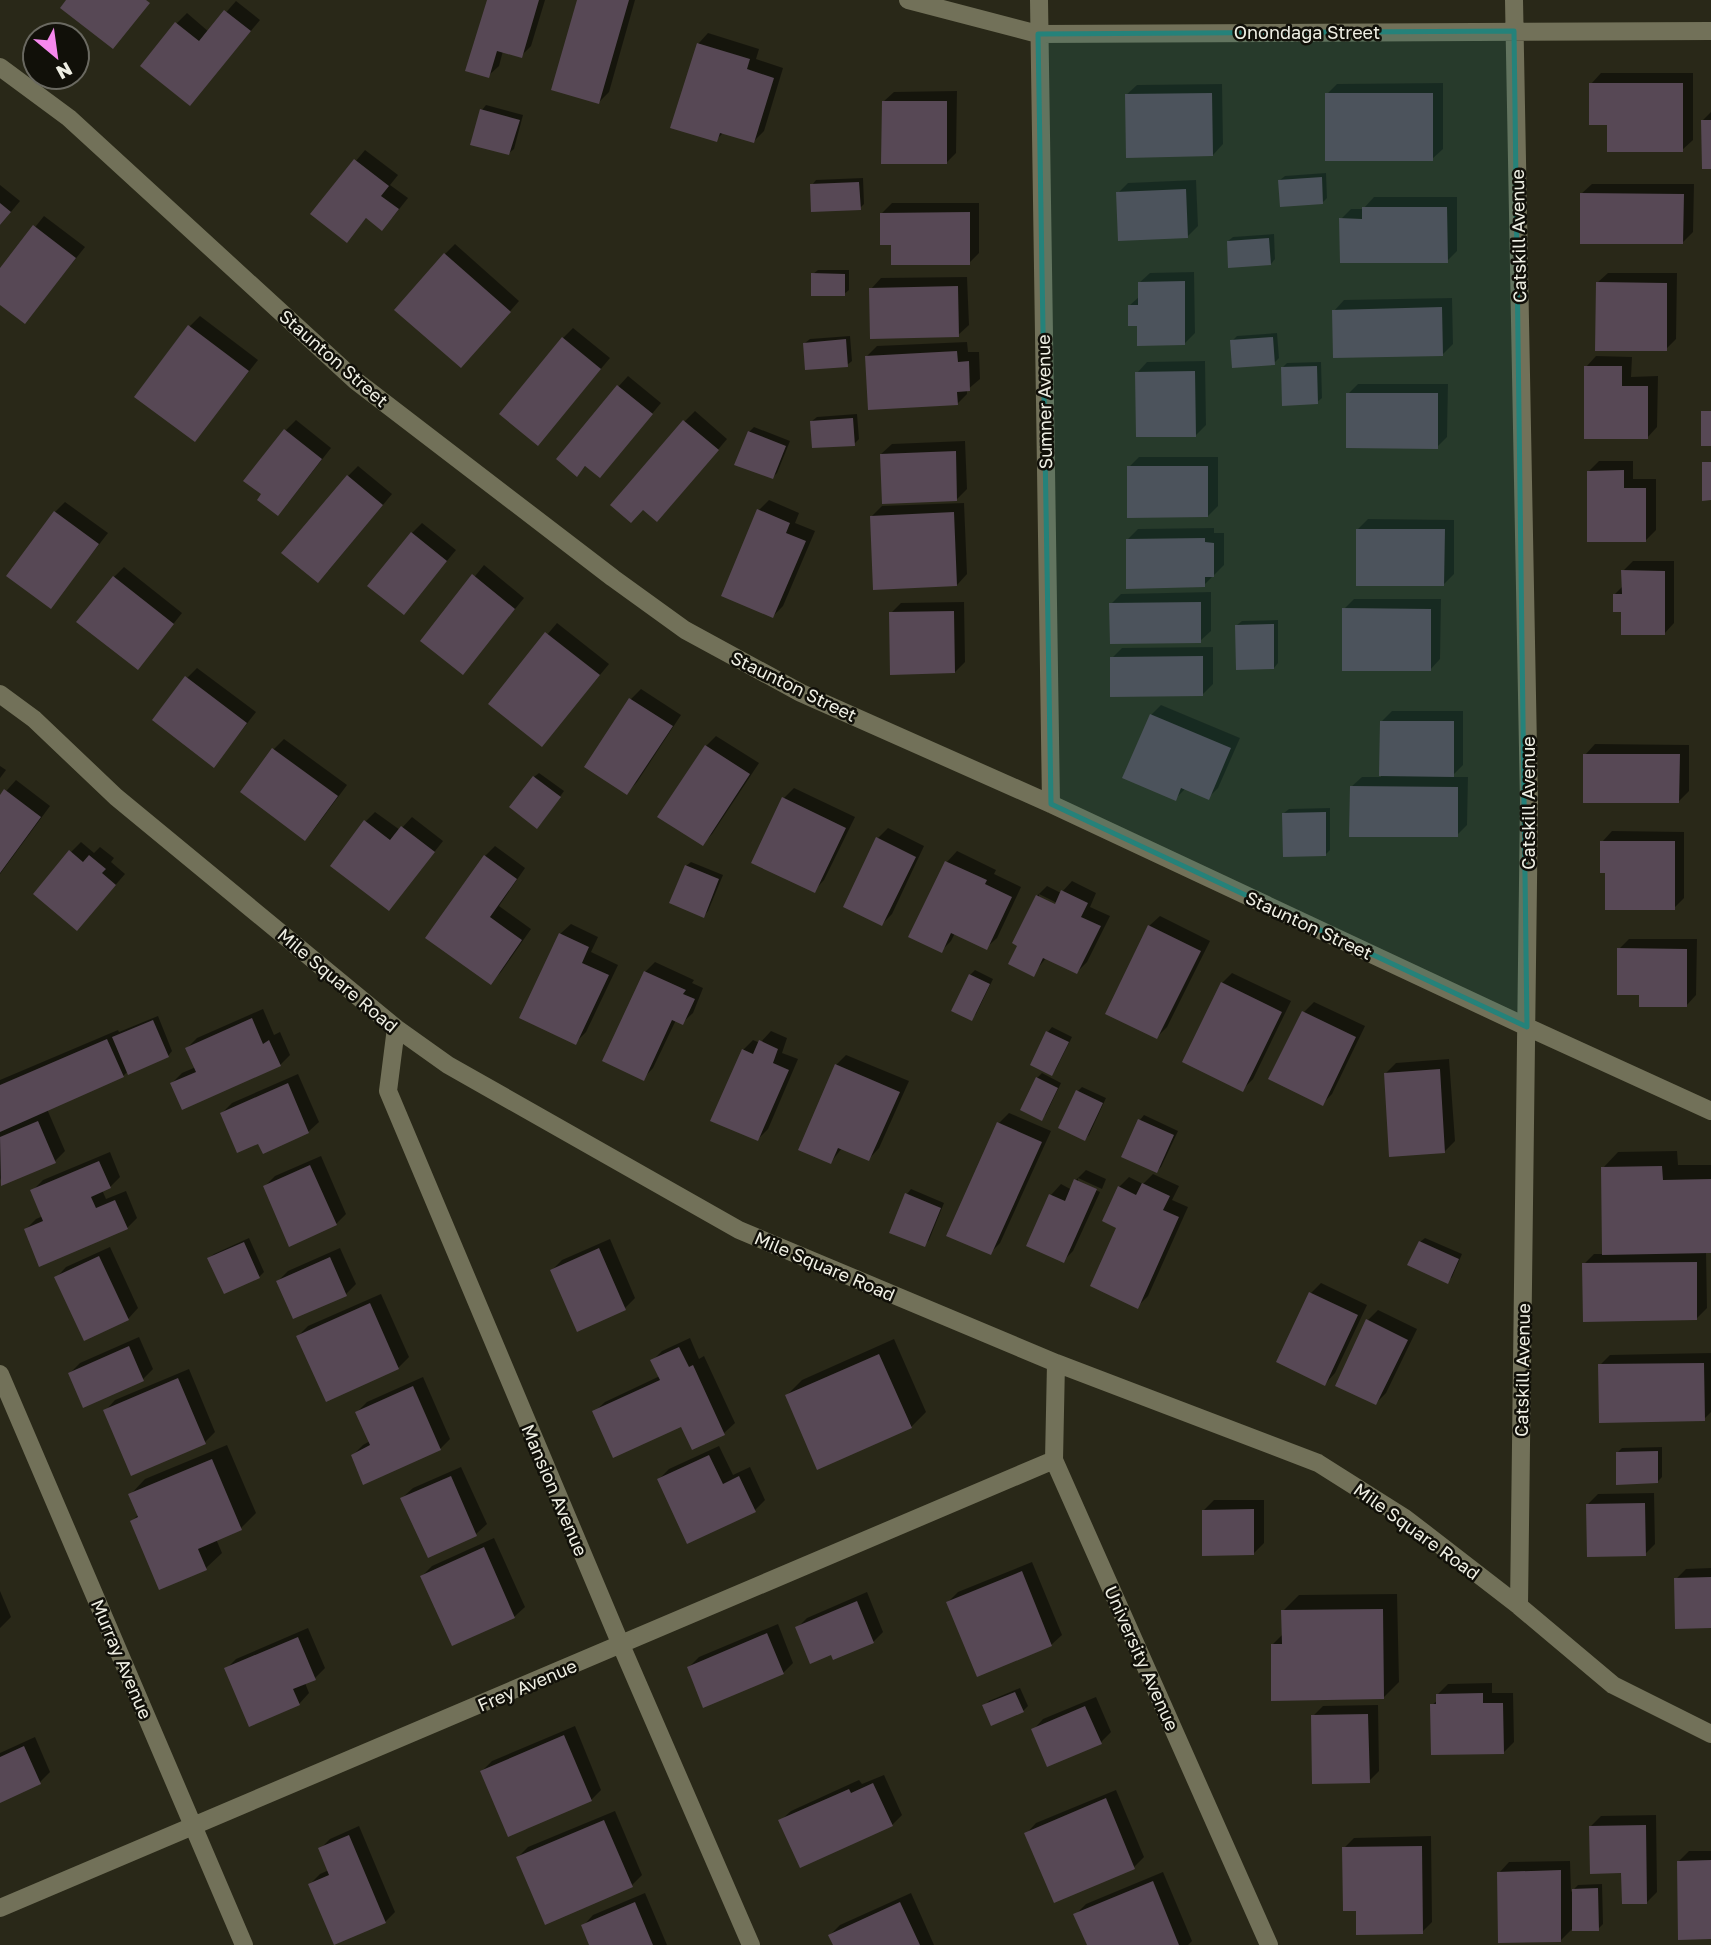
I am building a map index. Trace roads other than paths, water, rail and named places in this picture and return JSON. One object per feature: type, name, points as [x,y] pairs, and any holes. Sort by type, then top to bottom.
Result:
[{"type":"street","name":"Onondaga Street","points":[[908,0],[1038,34],[1711,31]]},
{"type":"street","name":"Sumner Avenue","points":[[1039,0],[1051,804]]},
{"type":"street","name":"Catskill Avenue","points":[[1514,0],[1529,802],[1519,1606]]},
{"type":"street","name":"Staunton Street","points":[[0,67],[69,118],[356,382],[685,630],[801,692],[1051,804],[1711,1111]]},
{"type":"street","name":"Mile Square Road","points":[[0,694],[34,719],[116,797],[396,1028],[460,1072],[739,1230],[1056,1363],[1318,1463],[1405,1518],[1519,1606],[1613,1685],[1711,1734]]},
{"type":"street","name":"Mansion Avenue","points":[[396,1028],[388,1091],[621,1645],[751,1945]]},
{"type":"street","name":"University Avenue","points":[[1056,1363],[1054,1460],[1269,1945]]},
{"type":"street","name":"Murray Avenue","points":[[0,1374],[244,1945]]},
{"type":"street","name":"Frey Avenue","points":[[0,1908],[1054,1460]]}]
